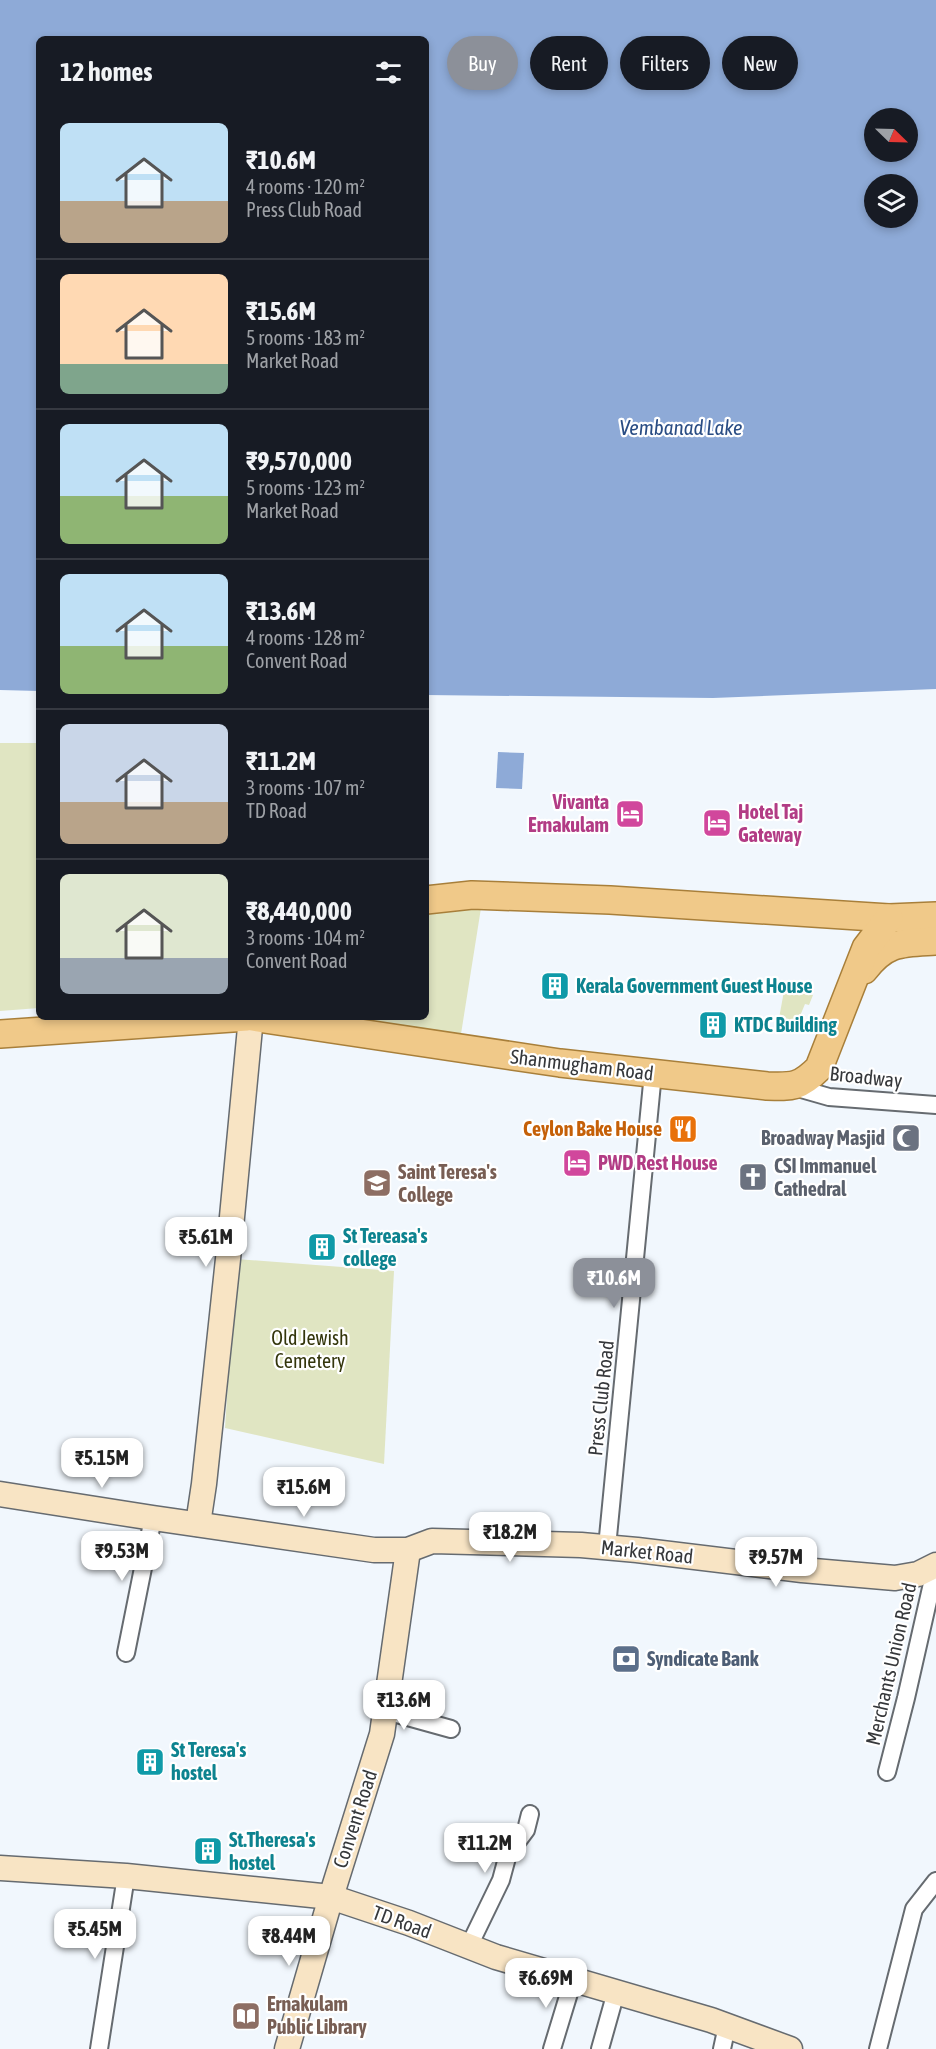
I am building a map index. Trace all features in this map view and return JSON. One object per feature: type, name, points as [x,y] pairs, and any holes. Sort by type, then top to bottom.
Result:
[{"type":"main road","points":[[429,900],[472,895],[564,898],[889,918],[936,916]]},
{"type":"main road","points":[[889,918],[890,946]]},
{"type":"main road","points":[[794,1087],[808,1079],[819,1068],[866,948],[889,918]]},
{"type":"main road","points":[[852,985],[874,957],[890,946],[936,941]]},
{"type":"main road","name":"Shanmugham Road","points":[[0,1034],[206,1020]]},
{"type":"main road","name":"Shanmugham Road","points":[[270,1020],[480,1052],[653,1074],[794,1087]]},
{"type":"street","points":[[198,1524],[227,1271],[250,1020]]},
{"type":"street","name":"Press Club Road","points":[[607,1547],[653,1074]]},
{"type":"street","name":"Broadway","points":[[794,1087],[829,1097],[936,1105]]},
{"type":"street","name":"Market Road","points":[[0,1495],[374,1550],[408,1550],[432,1540],[607,1547],[802,1570],[895,1578],[918,1574],[936,1565]]},
{"type":"street","points":[[126,1653],[153,1518]]},
{"type":"street","name":"Convent Road","points":[[288,2049],[330,1897],[382,1734],[408,1550]]},
{"type":"street","name":"Merchants Union Road","points":[[886,1772],[906,1698],[936,1565]]},
{"type":"street","points":[[386,1711],[451,1729]]},
{"type":"street","points":[[469,1946],[501,1880],[508,1854],[526,1830],[530,1814]]},
{"type":"street","name":"TD Road","points":[[0,1868],[126,1876],[330,1897],[409,1923],[496,1957],[616,1992],[725,2037],[789,2049]]},
{"type":"street","points":[[99,2049],[126,1876]]},
{"type":"street","points":[[878,2049],[914,1909],[936,1881]]},
{"type":"street","points":[[552,2049],[573,1980]]},
{"type":"street","points":[[600,2049],[616,1992]]},
{"type":"green space","points":[[0,743],[36,743],[36,1008],[0,1011]]},
{"type":"green space","points":[[481,908],[461,1034],[346,1020],[429,1020],[429,911]]},
{"type":"green space","points":[[784,991],[813,995],[809,1005],[805,1004],[795,1028],[778,1024]]},
{"type":"green space","name":"Old Jewish Cemetery","points":[[236,1259],[394,1271],[384,1464],[225,1428]]},
{"type":"water","name":"Vembanad Lake","points":[[0,0],[936,0],[936,689],[713,698],[429,695],[429,36],[36,36],[36,691],[0,690]]},
{"type":"water","points":[[498,752],[524,753],[522,789],[496,788]]},
{"type":"place","name":"Vivanta Ernakulam","points":[[630,814]]},
{"type":"place","name":"Hotel Taj Gateway","points":[[717,823]]},
{"type":"place","name":"Kerala Government Guest House","points":[[555,986]]},
{"type":"place","name":"KTDC Building","points":[[713,1025]]},
{"type":"place","name":"Ceylon Bake House","points":[[683,1129]]},
{"type":"place","name":"Broadway Masjid","points":[[906,1138]]},
{"type":"place","name":"PWD Rest House","points":[[577,1163]]},
{"type":"place","name":"CSI Immanuel Cathedral","points":[[753,1177]]},
{"type":"place","name":"Saint Teresa's College","points":[[377,1183]]},
{"type":"place","name":"St Tereasa's college","points":[[322,1247]]},
{"type":"place","name":"Syndicate Bank","points":[[626,1659]]},
{"type":"place","name":"St Teresa's hostel","points":[[150,1762]]},
{"type":"place","name":"St.Theresa's hostel","points":[[208,1851]]},
{"type":"place","name":"Ernakulam Public Library","points":[[246,2016]]}]
